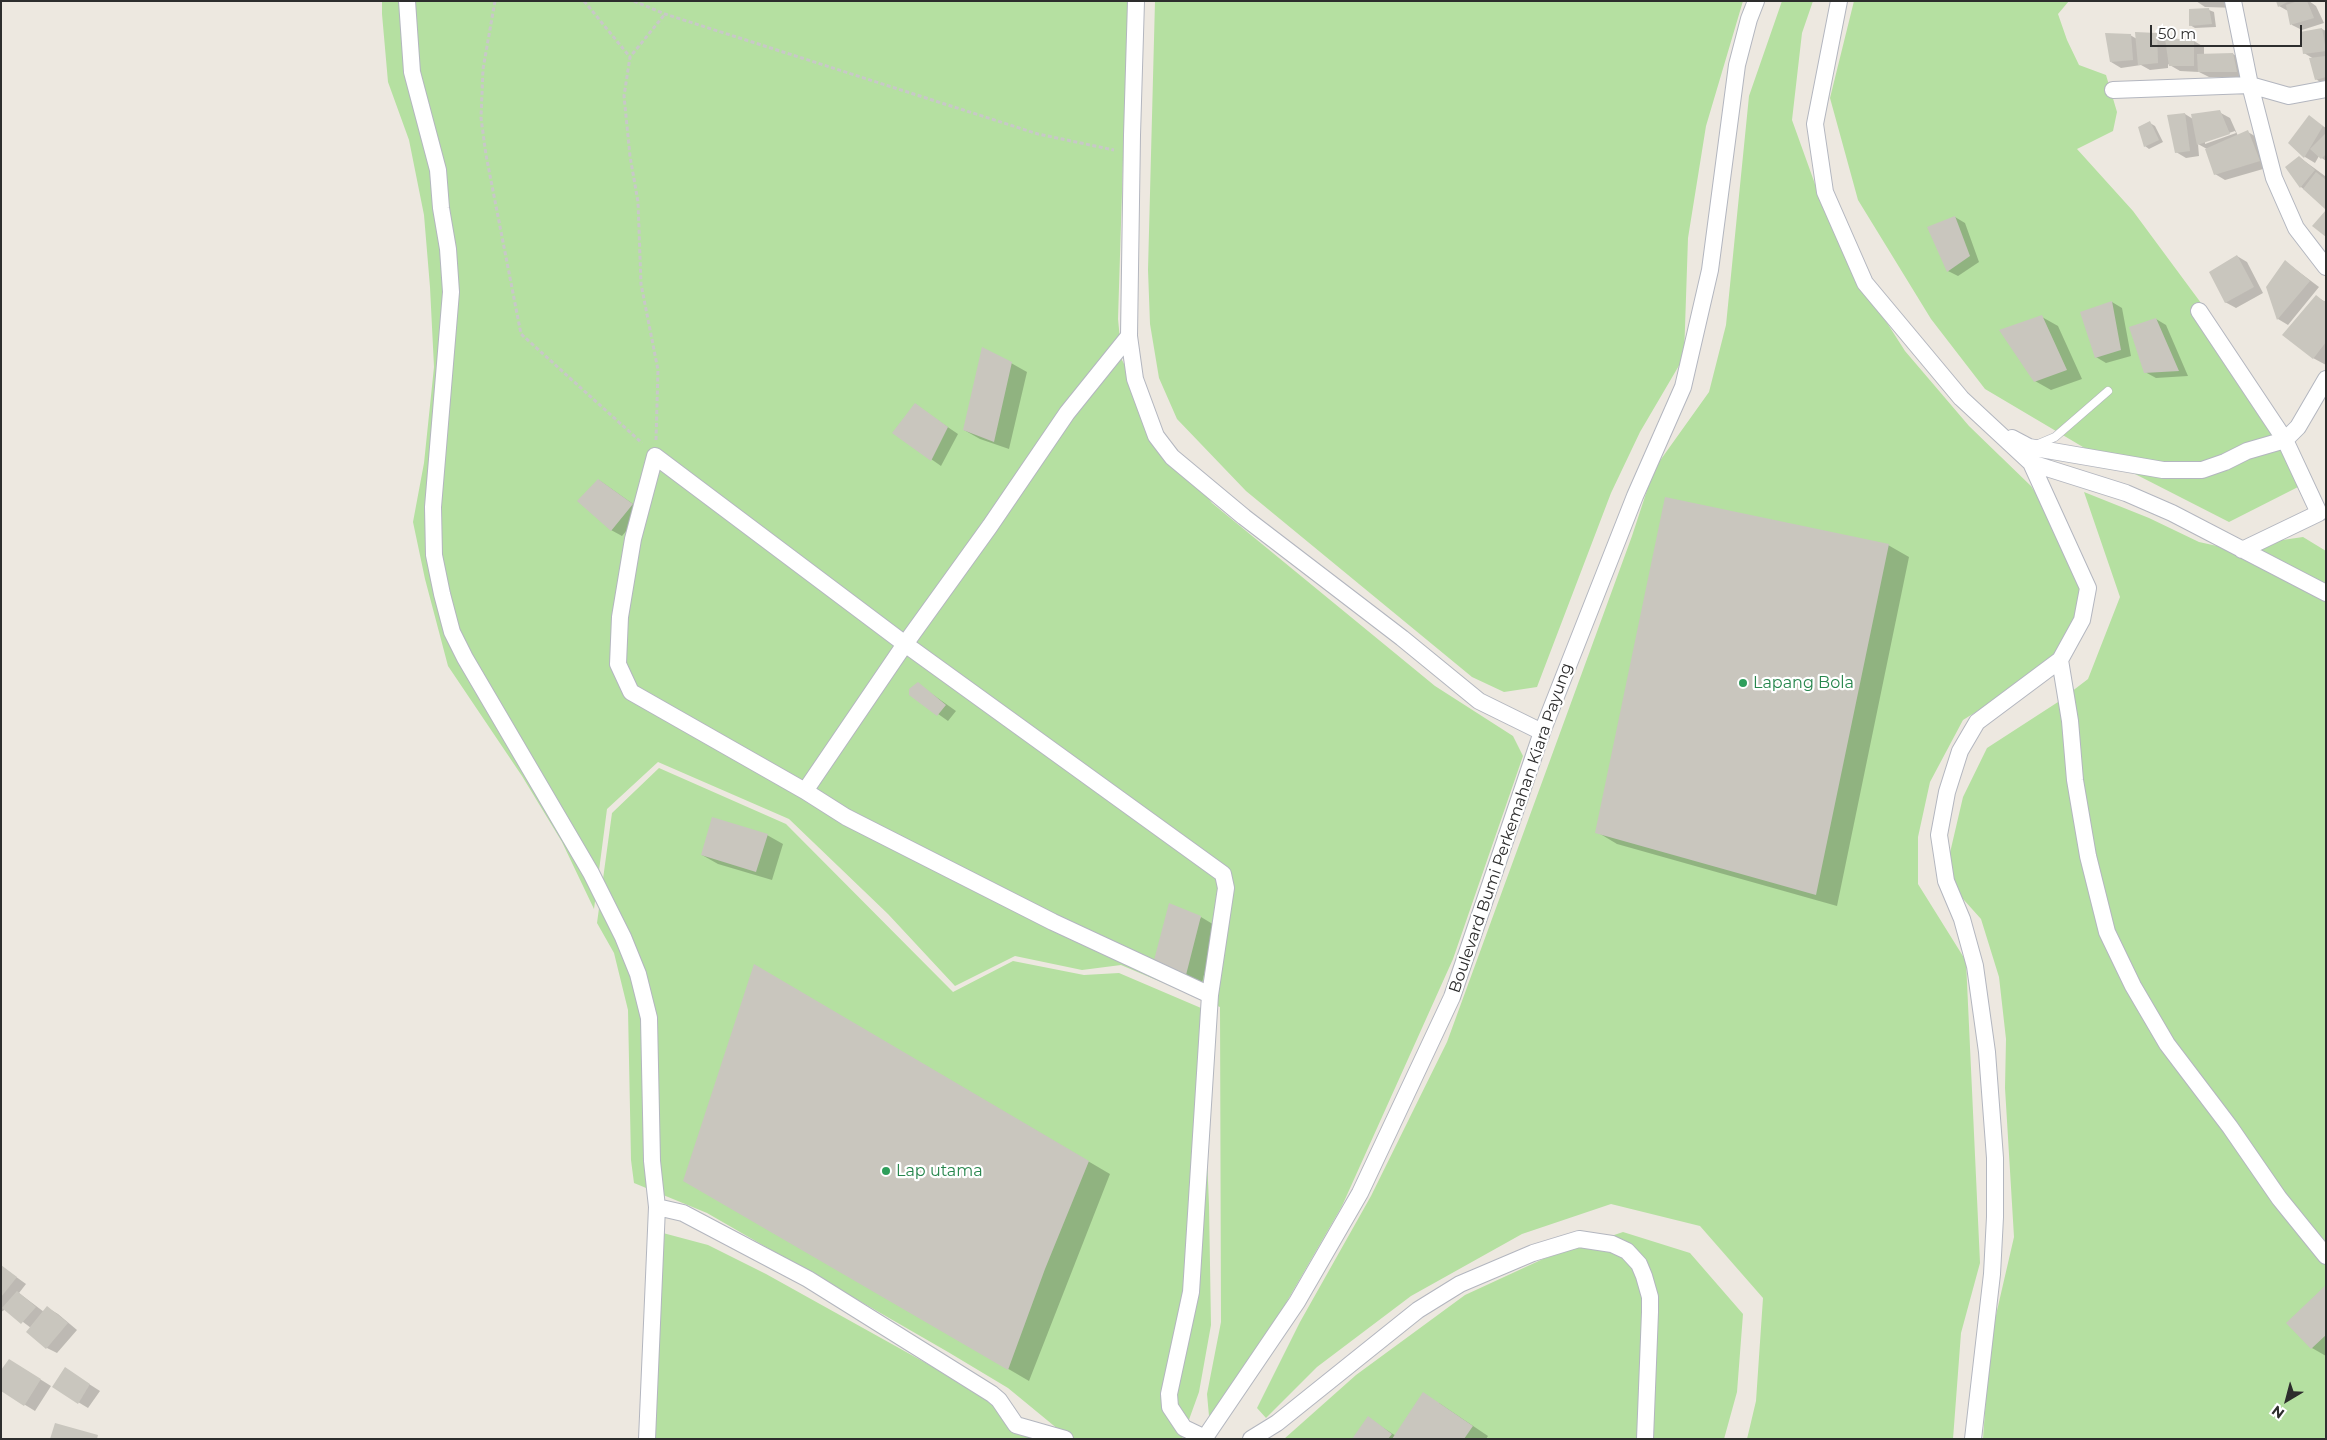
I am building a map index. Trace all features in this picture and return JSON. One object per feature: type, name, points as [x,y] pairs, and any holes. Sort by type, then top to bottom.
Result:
[{"type":"street","points":[[407,1],[412,72],[438,170],[451,292],[433,507],[434,555],[440,584],[452,632],[591,873],[638,974],[649,1018],[652,1162],[657,1207],[647,1439]]},
{"type":"street","points":[[1136,1],[1129,336],[1135,379],[1156,436],[1172,457],[1244,517],[1402,638],[1479,701],[1542,732]]},
{"type":"street","name":"Boulevard Bumi Perkemahan Kiara Payung","points":[[1204,1438],[1297,1302],[1360,1192],[1452,997],[1542,732],[1635,496],[1684,387],[1710,270],[1737,66],[1749,19],[1756,1]]},
{"type":"street","points":[[1839,1],[1815,124],[1826,192],[1865,282],[1961,398],[1992,428],[2030,455],[2172,514],[2326,594]]},
{"type":"street","points":[[2233,1],[2250,86],[2274,178],[2296,228],[2326,267]]},
{"type":"street","points":[[2113,90],[2250,86],[2289,96],[2326,89]]},
{"type":"street","points":[[2200,311],[2285,440],[2320,513],[2242,550]]},
{"type":"street","points":[[805,791],[905,644],[1001,511],[1067,413],[1129,336]]},
{"type":"street","points":[[2030,455],[2163,470],[2202,470],[2225,462],[2247,451],[2285,440],[2298,427],[2326,379]]},
{"type":"street","points":[[1974,1439],[1992,1274],[1995,1217],[1995,1158],[1987,1052],[1976,966],[1962,919],[1946,881],[1939,835],[1948,792],[1960,751],[1977,722],[2060,660],[2082,620],[2088,588],[2030,455]]},
{"type":"street","points":[[1204,1438],[1184,1428],[1170,1407],[1169,1394],[1191,1292],[1210,996],[1226,888],[1223,874],[905,644],[655,456],[632,539],[620,616],[618,664],[631,692],[805,791],[846,817],[1053,922],[1210,996]]},
{"type":"street","points":[[2060,660],[2070,721],[2075,780],[2088,856],[2107,932],[2133,986],[2167,1044],[2230,1127],[2279,1198],[2326,1256]]},
{"type":"street","points":[[657,1207],[683,1213],[808,1279],[992,1394],[999,1400],[1016,1425],[1065,1439]]},
{"type":"street","points":[[1251,1439],[1277,1423],[1418,1310],[1460,1284],[1533,1253],[1579,1239],[1612,1244],[1627,1251],[1639,1264],[1644,1276],[1650,1304],[1644,1439]]},
{"type":"lane","points":[[2030,455],[2055,437],[2108,392]]},
{"type":"path","points":[[495,1],[483,69],[481,118],[493,197],[521,334],[655,456]]},
{"type":"path","points":[[584,1],[630,57]]},
{"type":"path","points":[[634,1],[665,14],[1038,134],[1132,154]]},
{"type":"path","points":[[655,456],[658,370],[642,284],[638,202],[630,156],[624,96],[630,57],[665,14]]},
{"type":"green space","points":[[382,1],[1128,1],[1118,319],[1122,360],[1165,444],[1212,503],[1435,686],[1513,736],[1523,756],[1453,959],[1342,1206],[1219,1419],[1209,1416],[1207,1394],[1221,1322],[1220,1007],[1121,965],[1082,970],[1015,956],[955,986],[888,914],[789,819],[658,762],[607,809],[594,909],[562,842],[522,776],[448,666],[425,579],[413,522],[424,463],[434,367],[424,215],[409,140],[388,82]]},
{"type":"green space","points":[[1155,1],[1743,1],[1706,126],[1688,238],[1684,357],[1640,432],[1611,493],[1537,687],[1504,692],[1472,677],[1246,491],[1177,419],[1159,378],[1150,324],[1148,270]]},
{"type":"green space","points":[[1782,1],[1813,1],[1802,33],[1792,120],[1820,198],[1859,279],[1905,351],[1969,426],[2031,486],[2052,519],[2084,590],[2062,655],[2029,679],[1963,720],[1930,782],[1918,837],[1918,884],[1966,961],[1980,1263],[1961,1333],[1953,1439],[1747,1439],[1756,1401],[1763,1298],[1700,1226],[1611,1204],[1522,1234],[1411,1296],[1317,1367],[1266,1418],[1257,1408],[1300,1322],[1371,1196],[1447,1042],[1632,536],[1654,469],[1709,392],[1726,325],[1749,96]]},
{"type":"green space","points":[[1854,1],[2069,1],[2058,14],[2067,40],[2079,65],[2106,75],[2117,112],[2113,131],[2077,149],[2133,211],[2201,303],[2289,449],[2298,487],[2229,522],[2088,450],[1985,389],[1931,319],[1858,200],[1830,98]]},
{"type":"green space","points":[[2084,492],[2149,518],[2199,542],[2240,551],[2262,543],[2303,537],[2326,551],[2326,1439],[1983,1439],[1990,1341],[2014,1237],[2005,1088],[2006,1039],[1999,977],[1981,919],[1955,890],[1949,857],[1963,797],[1987,748],[2058,702],[2088,679],[2120,597]]},
{"type":"green space","points":[[659,768],[786,824],[953,992],[1013,961],[1084,975],[1119,973],[1201,1008],[1209,1205],[1211,1325],[1199,1392],[1182,1439],[1070,1439],[1008,1388],[948,1352],[707,1213],[634,1183],[631,1160],[628,1010],[614,953],[597,923],[612,813]]},
{"type":"green space","points":[[1623,1232],[1690,1253],[1743,1314],[1737,1392],[1724,1439],[1284,1439],[1356,1375],[1465,1295],[1543,1259]]},
{"type":"green space","points":[[663,1233],[708,1245],[766,1274],[996,1402],[1042,1439],[655,1439]]},
{"type":"building","points":[[2276,1],[2289,1],[2278,7]]},
{"type":"building","points":[[2298,1],[2307,1],[2314,18],[2290,25],[2286,5]]},
{"type":"building","points":[[2209,8],[2212,24],[2189,26],[2189,9]]},
{"type":"building","points":[[2322,28],[2326,51],[2303,54],[2300,32]]},
{"type":"building","points":[[2135,32],[2157,33],[2158,63],[2138,65]]},
{"type":"building","points":[[2105,33],[2131,34],[2133,60],[2110,62]]},
{"type":"building","points":[[2165,38],[2194,40],[2194,66],[2169,66]]},
{"type":"building","points":[[2233,53],[2237,72],[2198,72],[2197,54]]},
{"type":"building","points":[[2326,56],[2326,77],[2315,80],[2309,58]]},
{"type":"building","points":[[2220,110],[2230,134],[2197,145],[2191,114]]},
{"type":"building","points":[[2185,113],[2190,151],[2175,153],[2167,115]]},
{"type":"building","points":[[2309,115],[2323,126],[2304,158],[2288,143]]},
{"type":"building","points":[[2150,121],[2159,140],[2144,147],[2138,127]]},
{"type":"building","points":[[2248,130],[2260,161],[2214,175],[2205,149]]},
{"type":"building","points":[[2326,133],[2326,154],[2321,159],[2310,149]]},
{"type":"building","points":[[2299,156],[2315,170],[2300,188],[2285,167]]},
{"type":"building","points":[[2316,172],[2326,180],[2325,209],[2303,189]]},
{"type":"building","points":[[2326,210],[2326,237],[2312,226]]},
{"type":"building","points":[[1955,216],[1970,256],[1947,272],[1927,227]]},
{"type":"building","points":[[2237,255],[2254,287],[2225,303],[2209,272]]},
{"type":"building","points":[[2285,260],[2310,281],[2277,320],[2266,287]]},
{"type":"building","points":[[2316,295],[2326,303],[2326,342],[2313,359],[2282,335]]},
{"type":"building","points":[[2112,301],[2121,350],[2095,358],[2080,312]]},
{"type":"building","points":[[2042,315],[2067,370],[2034,382],[1999,330]]},
{"type":"building","points":[[2156,318],[2179,371],[2144,373],[2129,327]]},
{"type":"building","points":[[982,347],[1012,362],[994,442],[963,430]]},
{"type":"building","points":[[915,403],[948,427],[931,461],[892,433]]},
{"type":"building","points":[[598,479],[633,504],[611,531],[577,501]]},
{"type":"building","name":"Lapang Bola","points":[[1665,497],[1889,544],[1816,895],[1595,833]]},
{"type":"building","points":[[918,682],[946,705],[937,716],[909,695],[909,689]]},
{"type":"building","points":[[712,817],[768,834],[756,872],[701,855]]},
{"type":"building","points":[[1169,903],[1201,916],[1185,979],[1153,964]]},
{"type":"building","name":"Lap utama","points":[[754,964],[1089,1161],[1045,1269],[1008,1370],[683,1181]]},
{"type":"building","points":[[1,1265],[17,1277],[1,1297]]},
{"type":"building","points":[[2326,1285],[2326,1335],[2311,1349],[2286,1323]]},
{"type":"building","points":[[17,1291],[36,1307],[21,1324],[2,1308]]},
{"type":"building","points":[[47,1306],[68,1323],[46,1349],[26,1332]]},
{"type":"building","points":[[9,1359],[41,1379],[24,1406],[1,1391],[1,1370]]},
{"type":"building","points":[[65,1367],[90,1384],[78,1404],[52,1387]]},
{"type":"building","points":[[1423,1392],[1473,1426],[1464,1439],[1392,1439]]},
{"type":"building","points":[[1368,1416],[1392,1434],[1388,1439],[1352,1439]]},
{"type":"building","points":[[55,1423],[98,1435],[97,1439],[50,1439]]},
{"type":"place","name":"Lapang Bola","points":[[1743,683]]},
{"type":"place","name":"Lap utama","points":[[886,1171]]}]
